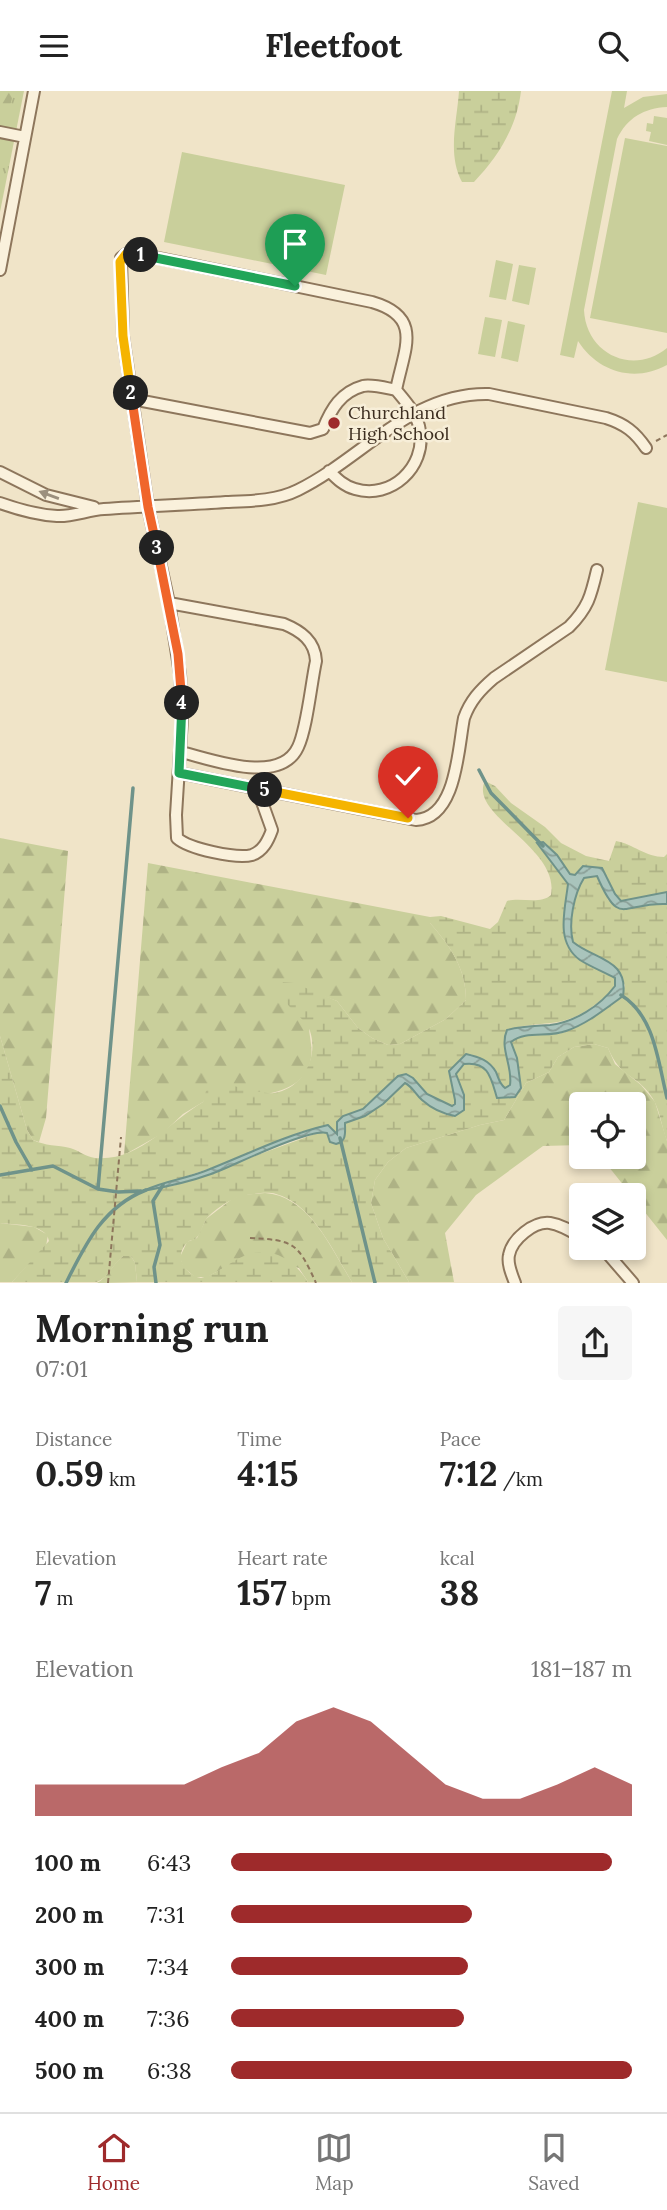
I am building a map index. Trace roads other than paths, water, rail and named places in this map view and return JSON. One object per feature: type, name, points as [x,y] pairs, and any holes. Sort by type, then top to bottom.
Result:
[{"type":"street","points":[[0,270],[33,95],[44,91]]},
{"type":"street","points":[[0,132],[25,138]]},
{"type":"street","points":[[257,788],[272,830],[263,848],[254,855],[242,856],[191,847],[177,838],[175,830],[181,752],[181,686],[169,603],[148,507],[132,399],[123,336],[120,262],[126,254],[134,253],[387,306],[402,318],[406,334],[396,390]]},
{"type":"street","points":[[132,399],[310,433],[323,429],[331,409],[348,393],[365,385],[396,390],[414,412],[420,430],[421,447],[416,463],[405,477],[391,487],[374,491],[357,490],[341,483],[329,471]]},
{"type":"street","points":[[0,503],[58,516],[100,509],[280,497],[305,487],[414,412],[453,397],[489,394],[622,423],[636,433],[646,448]]},
{"type":"street","points":[[0,472],[46,495],[100,509]]},
{"type":"street","points":[[179,773],[416,820],[431,816],[442,807],[449,793],[468,706],[494,678],[578,618],[588,604],[597,570]]},
{"type":"street","points":[[169,603],[284,624],[295,629],[313,644],[316,652],[301,735],[292,756],[268,768],[255,769],[181,752]]},
{"type":"street","points":[[515,1283],[508,1256],[517,1238],[537,1225],[548,1223],[569,1230]]},
{"type":"street","points":[[613,1260],[634,1283]]},
{"type":"water","points":[[543,842],[557,855],[570,874],[575,875],[583,866],[602,868],[621,901],[667,892],[667,904],[617,908],[597,876],[584,878],[573,909],[573,942],[616,967],[621,974],[623,996],[574,1028],[559,1033],[523,1036],[511,1042],[517,1058],[521,1088],[515,1097],[497,1098],[488,1072],[479,1065],[464,1064],[456,1074],[464,1095],[464,1110],[455,1116],[429,1106],[405,1083],[383,1104],[365,1116],[345,1123],[345,1136],[340,1143],[330,1142],[327,1133],[304,1136],[203,1177],[143,1191],[205,1171],[312,1129],[328,1125],[337,1134],[337,1122],[343,1116],[363,1109],[398,1076],[406,1074],[427,1094],[452,1106],[455,1100],[449,1071],[466,1054],[487,1062],[505,1088],[510,1085],[505,1050],[507,1030],[550,1025],[578,1017],[615,986],[615,978],[580,960],[567,944],[564,915],[568,884],[537,843]]},
{"type":"waterway","points":[[479,770],[491,793],[543,846]]},
{"type":"waterway","points":[[98,1189],[133,788]]},
{"type":"waterway","points":[[621,995],[632,1004],[648,1027],[667,1098]]},
{"type":"waterway","points":[[0,1106],[32,1170]]},
{"type":"waterway","points":[[340,1138],[375,1283]]},
{"type":"waterway","points":[[0,1175],[53,1166],[98,1189],[141,1191]]},
{"type":"waterway","points":[[156,1283],[154,1267],[160,1245],[153,1201],[163,1185]]},
{"type":"waterway","points":[[66,1283],[89,1240],[107,1216],[131,1197],[146,1190]]},
{"type":"place","name":"Churchland High School","points":[[334,423]]}]
